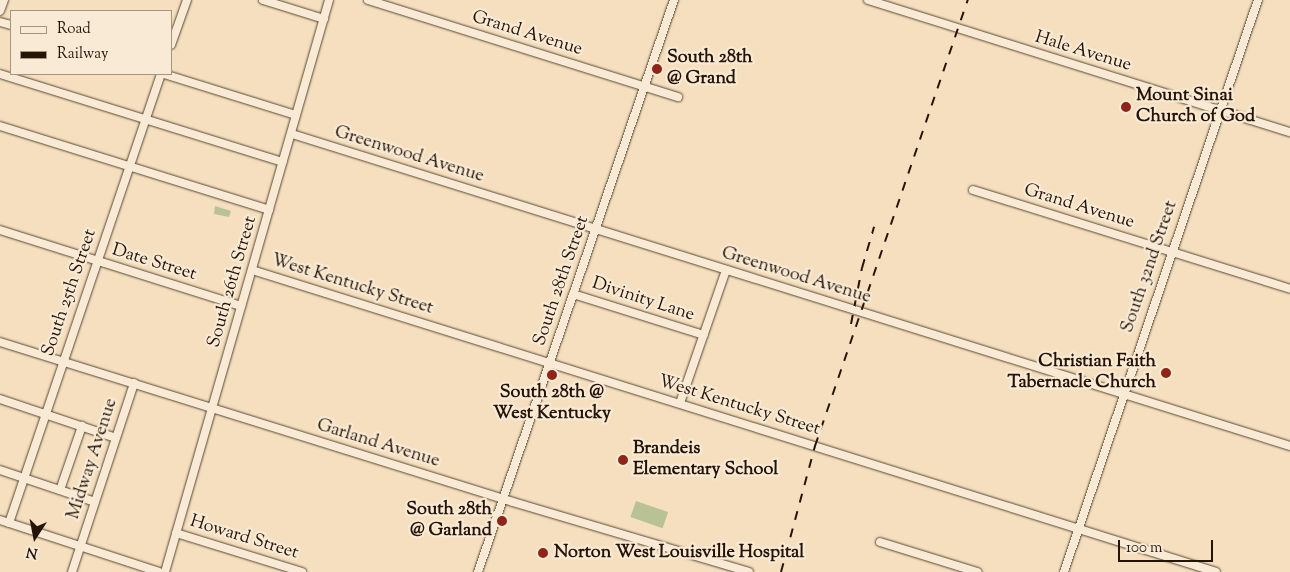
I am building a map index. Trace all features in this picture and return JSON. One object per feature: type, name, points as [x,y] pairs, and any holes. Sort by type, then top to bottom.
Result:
[{"type":"street","points":[[0,11],[4,0]]},
{"type":"street","points":[[172,42],[186,0]]},
{"type":"street","points":[[263,0],[324,19]]},
{"type":"street","name":"South 26th Street","points":[[165,572],[329,0]]},
{"type":"street","name":"Grand Avenue","points":[[368,0],[678,97]]},
{"type":"street","name":"South 28th Street","points":[[478,572],[674,0]]},
{"type":"street","name":"Hale Avenue","points":[[868,0],[1290,132]]},
{"type":"street","name":"South 32nd Street","points":[[1064,572],[1122,394],[1258,0]]},
{"type":"street","points":[[0,74],[283,162]]},
{"type":"street","name":"South 25th Street","points":[[9,523],[62,361],[163,75]]},
{"type":"street","points":[[166,75],[296,115]]},
{"type":"street","points":[[0,126],[269,210]]},
{"type":"street","name":"Greenwood Avenue","points":[[292,134],[1290,446]]},
{"type":"street","name":"Grand Avenue","points":[[973,190],[1290,289]]},
{"type":"street","name":"Date Street","points":[[0,230],[241,306]]},
{"type":"street","name":"West Kentucky Street","points":[[252,270],[1216,572]]},
{"type":"street","points":[[680,403],[726,270]]},
{"type":"street","name":"Divinity Lane","points":[[573,294],[704,335]]},
{"type":"street","name":"Garland Avenue","points":[[0,342],[503,499],[749,572]]},
{"type":"street","name":"Midway Avenue","points":[[72,572],[134,383]]},
{"type":"street","points":[[0,399],[116,438]]},
{"type":"street","points":[[60,490],[82,426]]},
{"type":"street","points":[[0,470],[95,502]]},
{"type":"street","points":[[0,520],[159,572]]},
{"type":"street","name":"Howard Street","points":[[176,532],[302,572]]},
{"type":"street","points":[[880,542],[977,572]]},
{"type":"green space","points":[[215,206],[231,211],[229,217],[214,214]]},
{"type":"green space","points":[[636,501],[668,512],[663,528],[630,517]]},
{"type":"railway","points":[[781,572],[815,446],[968,0]]},
{"type":"railway","points":[[851,324],[862,268],[874,227]]},
{"type":"place","name":"South 28th @ Grand","points":[[657,69]]},
{"type":"place","name":"Mount Sinai Church of God","points":[[1126,107]]},
{"type":"place","name":"Christian Faith Tabernacle Church","points":[[1166,373]]},
{"type":"place","name":"South 28th @ West Kentucky","points":[[552,375]]},
{"type":"place","name":"Brandeis Elementary School","points":[[623,460]]},
{"type":"place","name":"South 28th @ Garland","points":[[502,521]]},
{"type":"place","name":"Norton West Louisville Hospital","points":[[543,553]]}]
